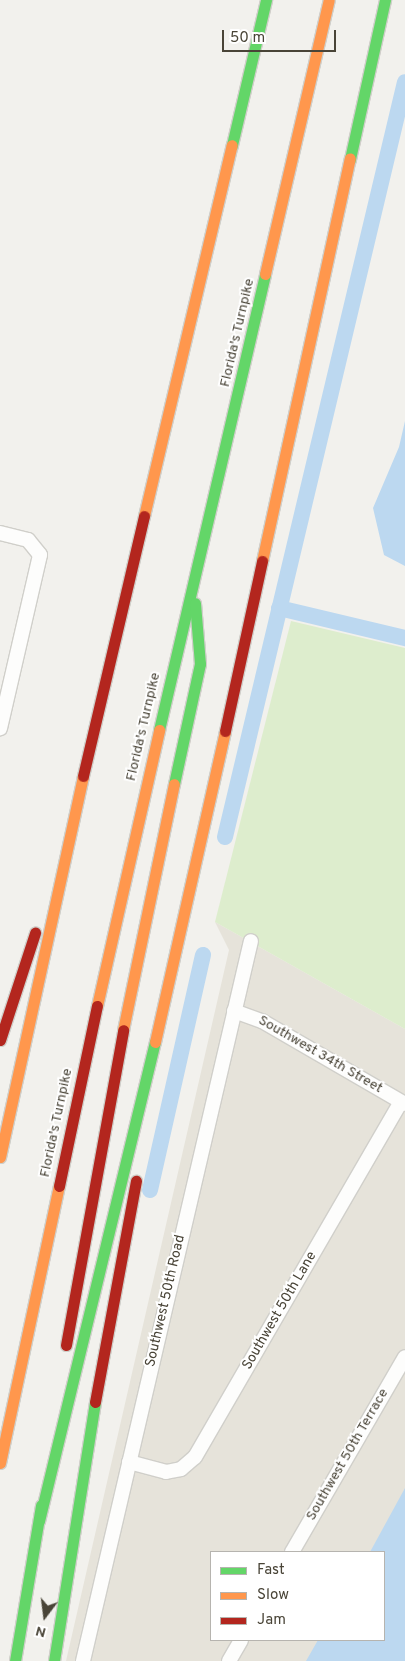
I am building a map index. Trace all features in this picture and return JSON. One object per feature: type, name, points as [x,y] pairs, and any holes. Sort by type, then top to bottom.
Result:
[{"type":"highway","points":[[0,1157],[77,802],[266,0]]},
{"type":"highway","name":"Florida's Turnpike","points":[[0,1463],[120,897],[329,0]]},
{"type":"highway","points":[[39,1521],[176,952],[385,0]]},
{"type":"highway","points":[[14,1661],[39,1521],[63,1364],[135,964],[200,664],[193,578]]},
{"type":"highway","points":[[0,1040],[77,802]]},
{"type":"highway","points":[[54,1661],[101,1364],[140,1162],[176,952]]},
{"type":"street","points":[[0,533],[28,540],[40,555],[0,728]]},
{"type":"street","name":"Southwest 50th Road","points":[[83,1661],[250,941]]},
{"type":"street","name":"Southwest 34th Street","points":[[234,1011],[262,1021],[403,1103]]},
{"type":"street","name":"Southwest 50th Lane","points":[[129,1462],[166,1472],[181,1469],[195,1457],[403,1103]]},
{"type":"street","name":"Southwest 50th Terrace","points":[[293,1551],[405,1357]]},
{"type":"street","points":[[229,1661],[240,1641]]},
{"type":"shaded area","points":[[215,922],[405,1029],[405,1661],[66,1661],[229,950]]},
{"type":"green space","points":[[291,621],[405,648],[405,1029],[215,922]]},
{"type":"water","points":[[405,421],[405,566],[384,555],[373,508],[399,447]]},
{"type":"water","points":[[405,1488],[405,1661],[306,1661],[317,1641],[385,1641],[385,1551],[371,1551]]},
{"type":"waterway","points":[[225,837],[405,82]]},
{"type":"waterway","points":[[279,608],[405,638]]},
{"type":"waterway","points":[[150,1190],[203,955]]},
{"type":"traffic: fast","points":[[232,145],[266,0]]},
{"type":"traffic: fast","points":[[350,159],[385,0]]},
{"type":"traffic: fast","points":[[159,730],[265,274]]},
{"type":"traffic: fast","points":[[174,784],[200,664],[195,603]]},
{"type":"traffic: fast","points":[[39,1521],[155,1042]]},
{"type":"traffic: fast","points":[[54,1661],[95,1402]]},
{"type":"traffic: fast","points":[[15,1661],[41,1505]]},
{"type":"traffic: slow","points":[[265,274],[329,0]]},
{"type":"traffic: slow","points":[[144,516],[232,145]]},
{"type":"traffic: slow","points":[[262,561],[350,159]]},
{"type":"traffic: slow","points":[[97,1006],[159,730]]},
{"type":"traffic: slow","points":[[155,1042],[225,731]]},
{"type":"traffic: slow","points":[[0,1157],[83,776]]},
{"type":"traffic: slow","points":[[123,1030],[174,784]]},
{"type":"traffic: slow","points":[[0,1463],[59,1186]]},
{"type":"traffic: jam","points":[[83,776],[144,516]]},
{"type":"traffic: jam","points":[[225,731],[262,561]]},
{"type":"traffic: jam","points":[[0,1040],[35,933]]},
{"type":"traffic: jam","points":[[59,1186],[97,1006]]},
{"type":"traffic: jam","points":[[66,1345],[123,1030]]},
{"type":"traffic: jam","points":[[95,1402],[136,1181]]}]
